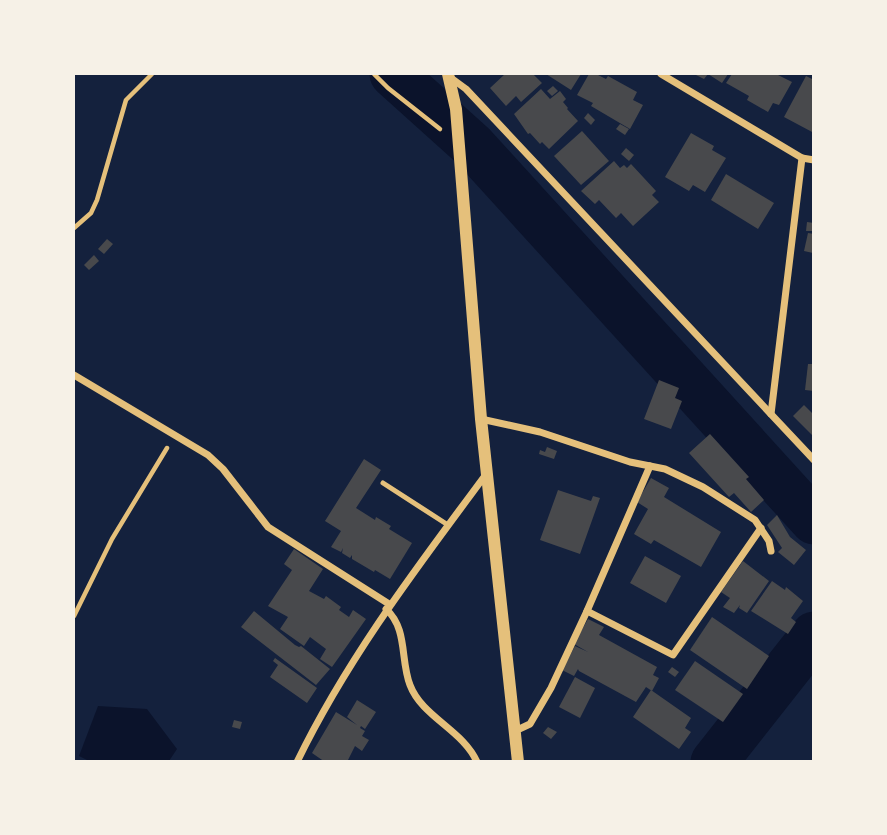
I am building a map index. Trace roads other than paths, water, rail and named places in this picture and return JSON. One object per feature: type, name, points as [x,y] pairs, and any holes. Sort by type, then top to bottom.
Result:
[{"type":"street","points":[[661,74],[802,158],[814,160]]},
{"type":"street","points":[[450,76],[456,109],[481,419],[518,761]]},
{"type":"street","points":[[450,76],[466,89],[814,460]]},
{"type":"street","points":[[771,414],[802,158]]},
{"type":"street","points":[[74,375],[208,455],[223,469],[268,527],[388,607],[395,617],[401,635],[410,685],[423,703],[477,761]]},
{"type":"street","points":[[481,419],[540,432],[665,469],[703,486],[755,520],[769,541],[771,551]]},
{"type":"street","points":[[515,731],[530,724],[551,688],[650,466]]},
{"type":"street","points":[[297,761],[317,721],[388,607],[487,472]]},
{"type":"street","points":[[587,611],[673,655],[761,528]]},
{"type":"lane","points":[[383,483],[448,525]]},
{"type":"water","points":[[98,706],[147,709],[177,749],[169,761],[89,761],[79,756]]},
{"type":"waterway","points":[[393,74],[473,146],[814,521]]},
{"type":"waterway","points":[[714,762],[814,635]]}]
